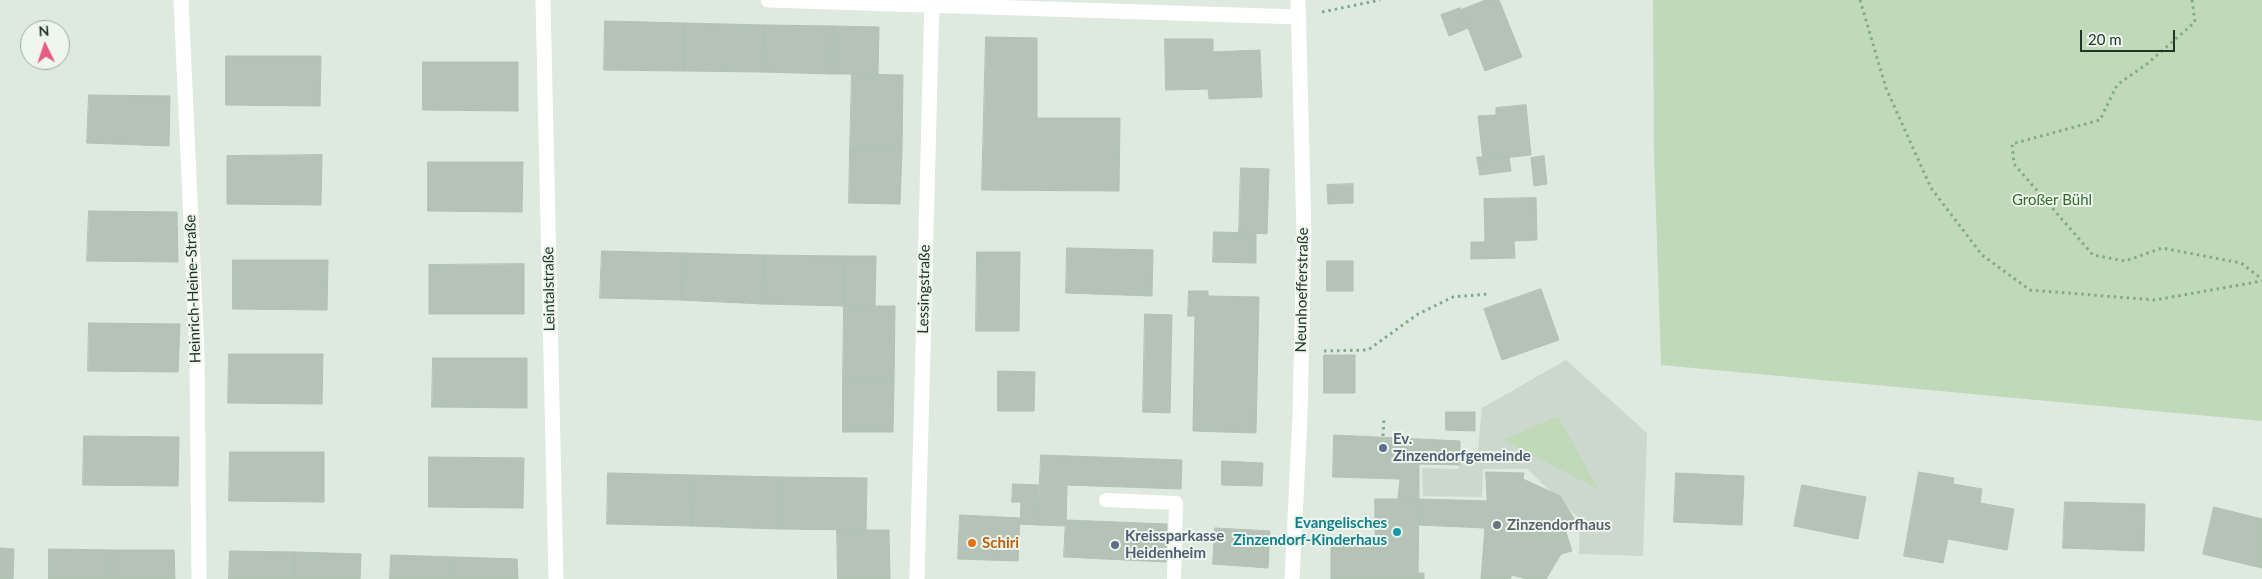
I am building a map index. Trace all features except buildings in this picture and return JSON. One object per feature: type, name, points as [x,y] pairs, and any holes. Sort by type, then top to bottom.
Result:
[{"type":"street","name":"Heinrich-Heine-Straße","points":[[181,0],[196,354],[198,579]]},
{"type":"street","name":"Leintalstraße","points":[[543,0],[556,579]]},
{"type":"street","points":[[768,0],[932,3],[1299,17]]},
{"type":"street","name":"Neunhoefferstraße","points":[[1292,579],[1304,234],[1298,0]]},
{"type":"street","name":"Lessingstraße","points":[[917,579],[932,3]]},
{"type":"lane","points":[[1106,500],[1176,503],[1174,579]]},
{"type":"path","points":[[1299,17],[1380,0]]},
{"type":"path","points":[[1860,0],[1886,88],[1931,188],[1982,255],[2030,290],[2154,300],[2262,280]]},
{"type":"path","points":[[2192,0],[2195,22],[2148,63],[2117,85],[2100,120],[2012,144],[2014,164],[2093,255],[2125,261],[2162,248],[2241,263],[2262,280]]},
{"type":"path","points":[[1301,351],[1368,350],[1418,314],[1453,297],[1488,294]]},
{"type":"path","points":[[1383,436],[1384,419]]},
{"type":"shaded area","points":[[1566,360],[1647,433],[1643,556],[1579,554],[1580,519],[1527,469],[1483,469],[1482,497],[1423,496],[1422,468],[1458,469],[1464,453],[1478,450],[1482,408]]},
{"type":"green space","name":"Großer Bühl","points":[[1653,0],[2262,0],[2262,421],[1661,365],[1654,153]]},
{"type":"green space","points":[[1558,416],[1598,489],[1503,440]]},
{"type":"place","name":"Ev. Zinzendorfgemeinde","points":[[1383,448]]},
{"type":"place","name":"Zinzendorfhaus","points":[[1497,525]]},
{"type":"place","name":"Evangelisches Zinzendorf-Kinderhaus","points":[[1397,532]]},
{"type":"place","name":"Schiri","points":[[972,543]]},
{"type":"place","name":"Kreissparkasse Heidenheim","points":[[1115,545]]}]
